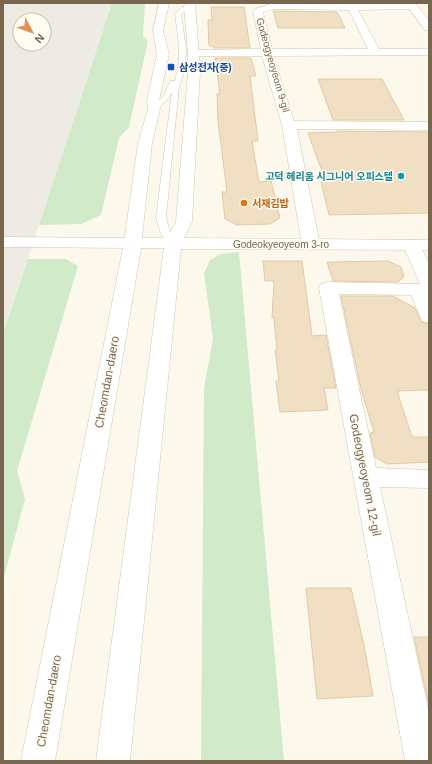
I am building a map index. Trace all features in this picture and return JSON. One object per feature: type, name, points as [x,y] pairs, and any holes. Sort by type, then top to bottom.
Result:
[{"type":"street","points":[[113,761],[173,243],[184,222],[194,72],[190,54],[187,4]]},
{"type":"street","points":[[375,52],[352,7],[411,5],[429,28]]},
{"type":"street","name":"Godeogyeoyeom 9-gil","points":[[311,245],[290,125],[267,53],[258,11],[273,6],[352,7]]},
{"type":"street","name":"Cheomdan-daero","points":[[38,761],[133,243],[145,143],[154,109],[154,101],[163,54],[158,31],[164,10]]},
{"type":"street","points":[[190,54],[429,52]]},
{"type":"street","points":[[290,125],[429,126]]},
{"type":"street","name":"Godeokyeoyeom 3-ro","points":[[3,242],[421,245]]},
{"type":"street","points":[[421,245],[429,317]]},
{"type":"street","name":"Godeogyeoyeom 12-gil","points":[[422,761],[421,718],[366,478],[328,288],[426,288]]},
{"type":"street","points":[[366,478],[429,479]]},
{"type":"lane","points":[[154,109],[167,96],[175,69],[178,49],[171,18],[187,4]]},
{"type":"lane","points":[[173,243],[165,233],[161,217],[176,87],[182,69],[190,54],[175,13]]},
{"type":"lane","points":[[182,69],[190,54]]},
{"type":"shaded area","points":[[3,3],[112,3],[3,334]]},
{"type":"green space","points":[[112,3],[145,3],[143,36],[148,41],[129,127],[119,138],[101,215],[81,224],[39,225]]},
{"type":"green space","points":[[239,252],[284,761],[201,761],[204,388],[213,339],[204,273],[210,260],[221,254]]},
{"type":"green space","points":[[28,259],[66,259],[78,266],[17,471],[25,499],[3,581],[3,334]]},
{"type":"building","points":[[211,7],[244,7],[250,48],[214,48],[213,46],[209,46],[208,20],[212,20]]},
{"type":"building","points":[[273,11],[337,12],[345,28],[278,28]]},
{"type":"building","points":[[215,58],[251,58],[256,76],[250,76],[258,141],[252,141],[259,182],[271,181],[280,218],[270,224],[237,225],[225,219],[222,192],[227,192],[218,121],[217,94],[220,94]]},
{"type":"building","points":[[318,79],[382,79],[404,120],[333,120]]},
{"type":"building","name":"고덕 헤리움 시그니어 오피스텔","points":[[337,131],[429,132],[429,213],[329,215],[321,182],[326,182],[308,133],[338,132]]},
{"type":"building","points":[[263,261],[302,261],[312,336],[326,335],[336,388],[324,388],[328,410],[280,412],[276,381],[279,381],[275,350],[277,350],[274,318],[272,318],[274,281],[265,281]]},
{"type":"building","points":[[388,261],[401,267],[404,277],[398,282],[333,281],[327,262]]},
{"type":"building","points":[[341,296],[393,296],[415,308],[421,322],[429,324],[429,390],[397,391],[412,437],[429,437],[429,462],[387,464],[375,457],[370,433],[374,432],[361,389]]},
{"type":"building","points":[[306,588],[351,588],[365,650],[373,696],[317,699]]},
{"type":"building","points":[[414,637],[429,637],[429,706]]},
{"type":"place","name":"삼성전자(중)","points":[[171,67]]},
{"type":"place","name":"고덕 헤리움 시그니어 오피스텔","points":[[401,176]]},
{"type":"place","name":"서재김밥","points":[[244,203]]}]
